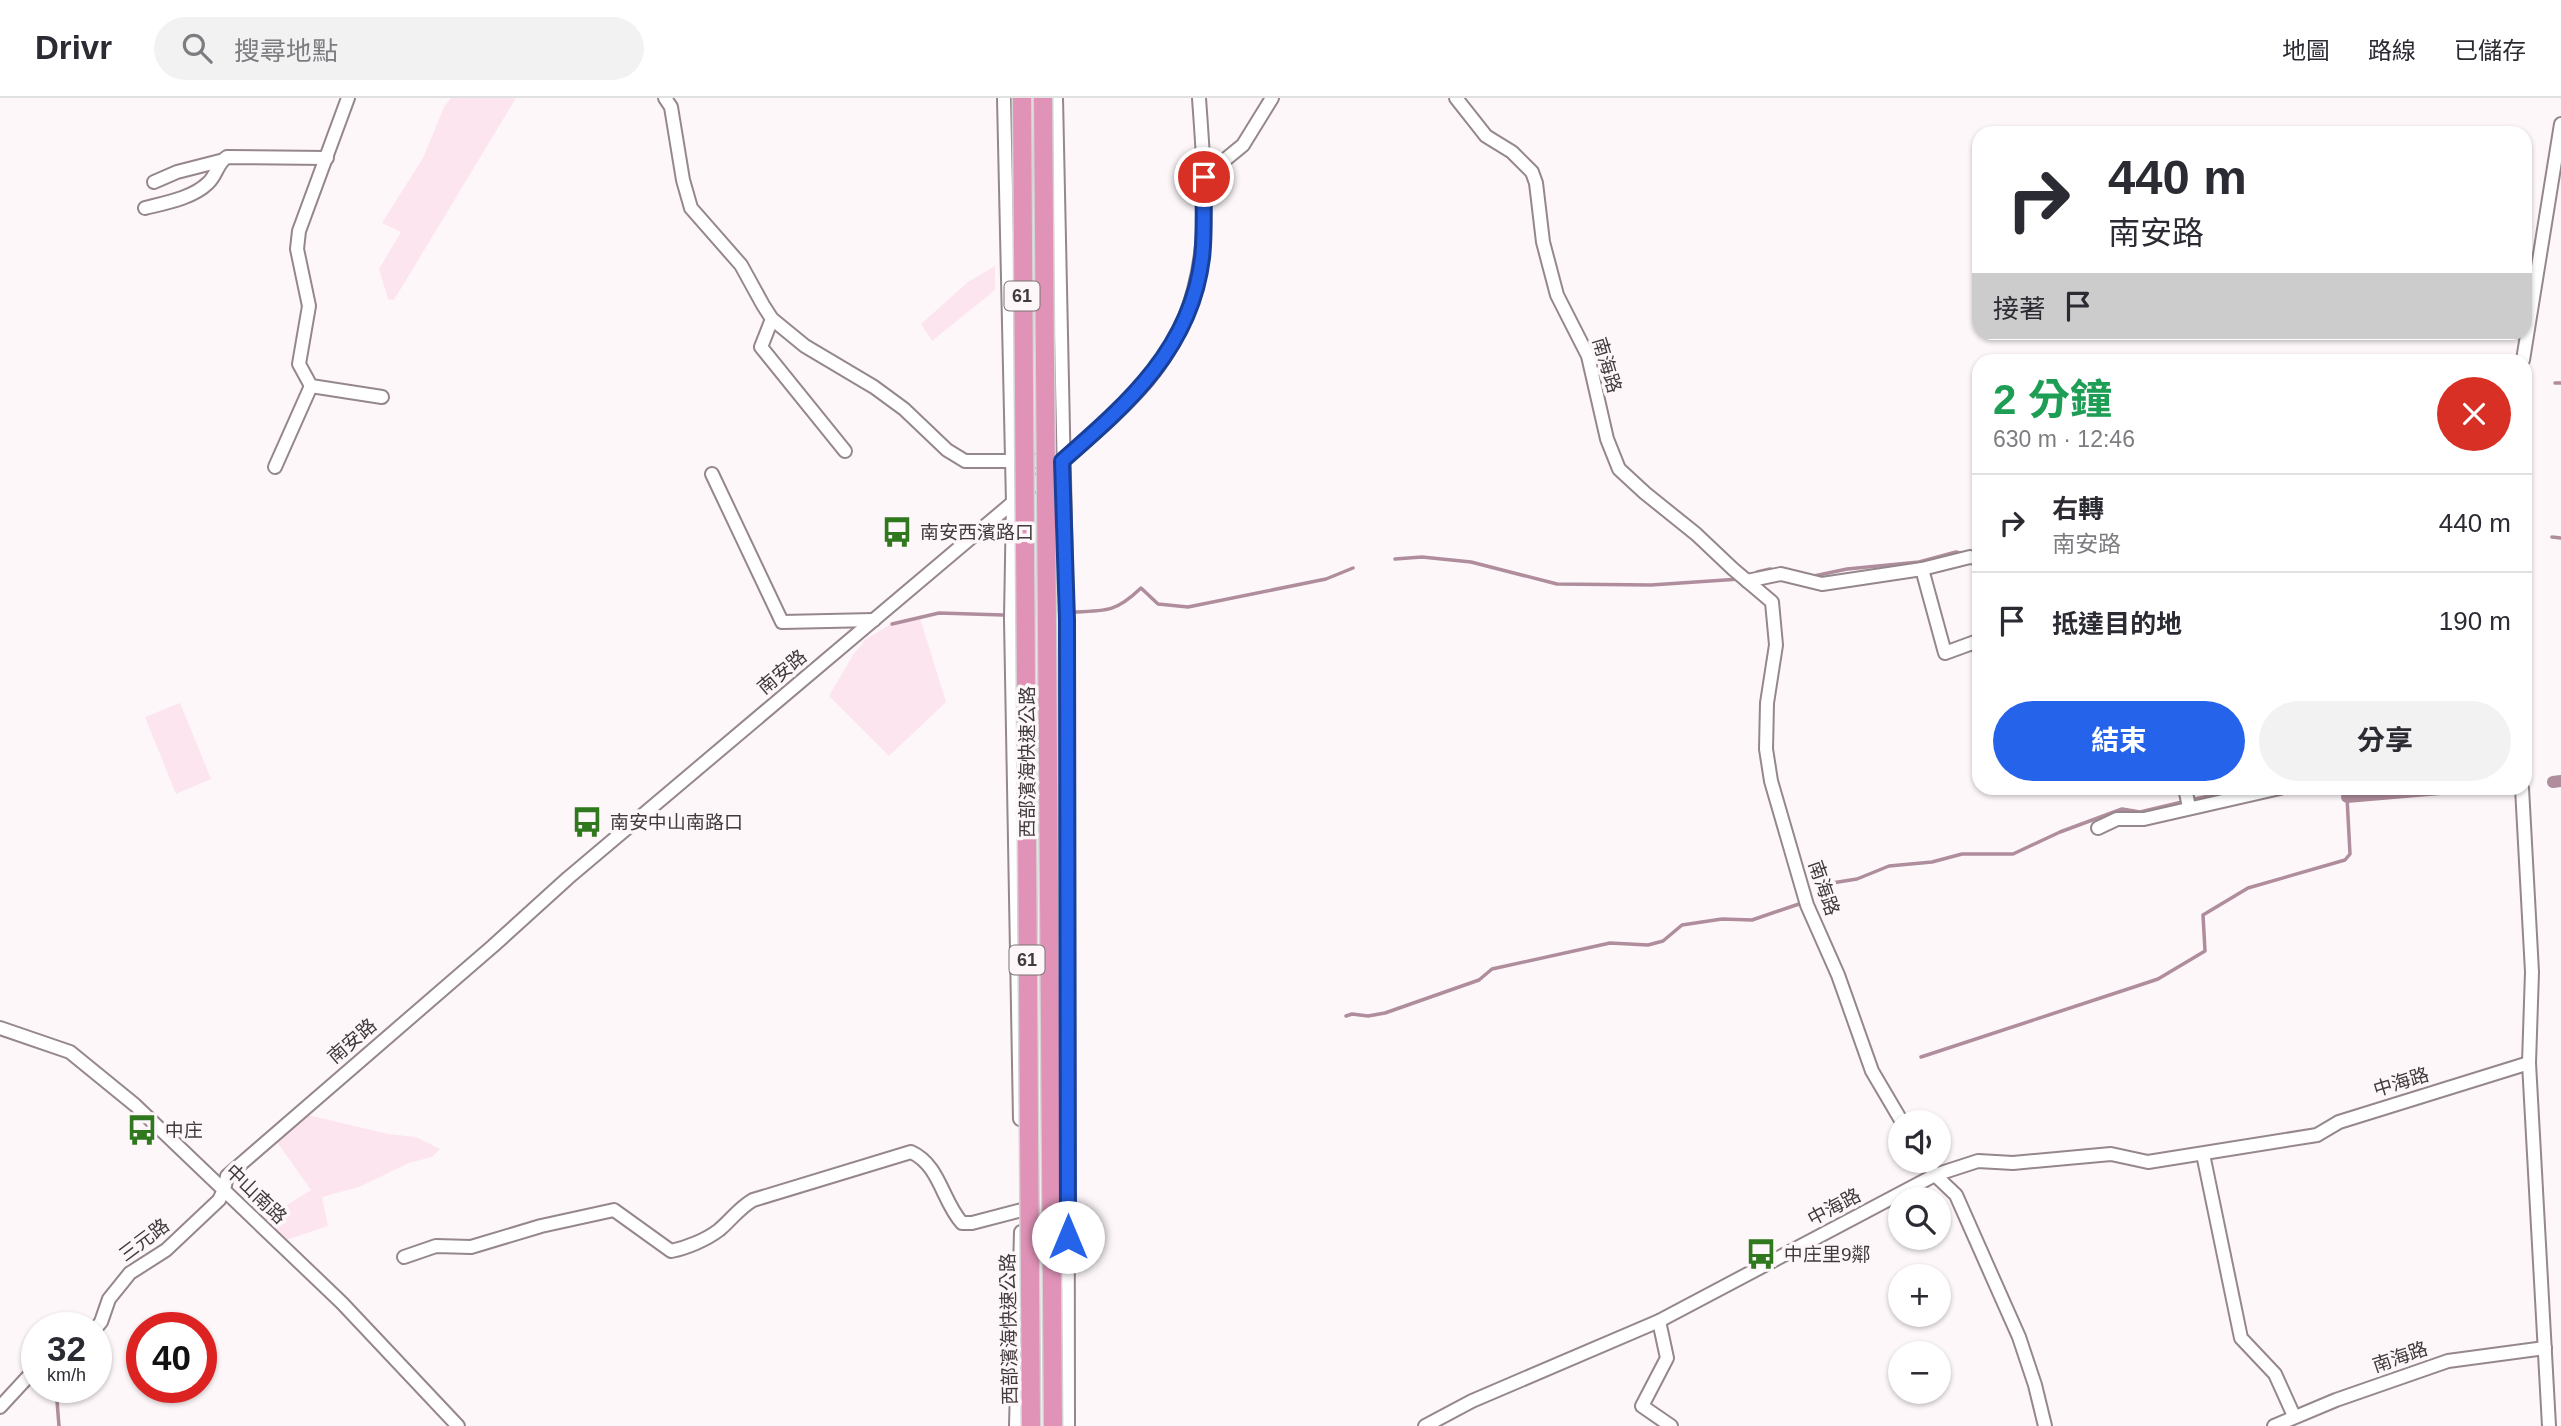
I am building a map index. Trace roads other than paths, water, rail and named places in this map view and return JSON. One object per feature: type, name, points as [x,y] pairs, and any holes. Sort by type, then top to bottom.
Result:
[{"type":"highway","name":"西部濱海快速公路","points":[[1022,98],[1031,1426]]},
{"type":"highway","name":"西部濱海快速公路","points":[[1043,98],[1053,1426]]},
{"type":"street","points":[[311,386],[299,364],[309,306],[297,248],[299,231],[348,98]]},
{"type":"street","points":[[665,98],[671,107],[683,180],[691,208],[741,265],[772,319],[804,346],[874,387],[904,409],[947,450],[965,461],[1062,461]]},
{"type":"street","points":[[1004,98],[1013,503],[1011,633],[1022,1210],[1016,1426]]},
{"type":"street","points":[[1056,98],[1067,620],[1068,1426]]},
{"type":"street","name":"南安路","points":[[224,1190],[227,1176],[283,1125],[493,946],[568,877],[1062,461],[1111,418],[1148,380],[1175,342],[1195,295],[1202,257],[1204,177],[1199,98]]},
{"type":"street","points":[[1204,177],[1243,145],[1272,98]]},
{"type":"street","name":"南海路","points":[[1456,98],[1486,136],[1511,152],[1532,172],[1536,183],[1543,242],[1558,295],[1588,356],[1607,439],[1619,469],[1645,494],[1696,534],[1746,582],[1772,601],[1776,645],[1767,703],[1766,749],[1771,780],[1807,905],[1838,975],[1872,1071],[1895,1110]]},
{"type":"street","points":[[2532,304],[2561,124]]},
{"type":"street","points":[[154,182],[227,157],[327,158]]},
{"type":"street","points":[[145,208],[202,188],[210,182],[220,161]]},
{"type":"street","points":[[772,319],[761,347],[845,451]]},
{"type":"street","points":[[311,386],[382,397]]},
{"type":"street","points":[[275,467],[311,386]]},
{"type":"street","points":[[712,474],[782,622],[874,620]]},
{"type":"street","points":[[1746,582],[1781,574],[1822,584],[1922,569],[1972,557]]},
{"type":"street","points":[[1922,569],[1945,653],[1972,643]]},
{"type":"street","points":[[2186,795],[2189,807]]},
{"type":"street","points":[[2098,828],[2118,818],[2144,819],[2246,795]]},
{"type":"street","points":[[2522,795],[2532,972],[2529,1063],[2549,1426]]},
{"type":"street","name":"中山南路","points":[[0,1028],[70,1052],[135,1105],[342,1303],[458,1426]]},
{"type":"street","name":"中海路","points":[[1426,1426],[1472,1401],[1659,1321],[1936,1175],[1978,1161],[2014,1163],[2111,1154],[2148,1162],[2317,1135],[2339,1122],[2529,1063]]},
{"type":"street","points":[[404,1257],[436,1246],[471,1247],[541,1226],[614,1210],[671,1251],[681,1249],[718,1231],[741,1207],[754,1200],[911,1152],[920,1156],[930,1166],[962,1223],[972,1223],[1022,1210]]},
{"type":"street","points":[[2203,1154],[2241,1338],[2275,1374],[2294,1416]]},
{"type":"street","points":[[1936,1175],[1956,1195],[2019,1337],[2045,1426]]},
{"type":"street","name":"三元路","points":[[105,1312],[109,1300],[130,1273],[166,1250],[186,1233],[219,1200],[224,1190]]},
{"type":"street","points":[[1659,1321],[1667,1358],[1643,1406],[1671,1426]]},
{"type":"street","name":"南海路","points":[[2274,1426],[2294,1416],[2448,1360],[2545,1348]]},
{"type":"street","points":[[0,1407],[21,1384]]},
{"type":"waterway","points":[[2555,383],[2561,383]]},
{"type":"waterway","points":[[2552,537],[2561,538]]},
{"type":"waterway","points":[[1814,576],[1847,569],[1919,562],[1956,552],[1964,554]]},
{"type":"waterway","points":[[1395,559],[1422,557],[1471,562],[1557,584],[1651,585],[1740,579]]},
{"type":"waterway","points":[[1075,612],[1111,608],[1141,588],[1158,604],[1188,607],[1326,579],[1353,568]]},
{"type":"waterway","points":[[1757,572],[1770,569],[1776,571]]},
{"type":"waterway","points":[[892,624],[939,613],[1003,615]]},
{"type":"waterway","points":[[2553,782],[2561,781]]},
{"type":"waterway","points":[[2195,799],[2213,795]]},
{"type":"waterway","points":[[1921,1057],[2158,979],[2205,951],[2203,915],[2248,888],[2345,860],[2350,854],[2345,795]]},
{"type":"waterway","points":[[2347,797],[2370,795]]},
{"type":"waterway","points":[[1832,883],[1857,879],[1889,866],[1932,862],[1962,854],[2013,854],[2060,832],[2122,809],[2140,812],[2182,802]]},
{"type":"waterway","points":[[1346,1016],[1385,1013],[1479,980],[1492,969],[1610,943],[1648,945],[1663,941],[1682,925],[1722,919],[1752,920],[1799,904]]},
{"type":"waterway","points":[[57,1403],[59,1426]]},
{"type":"place","name":"南安西濱路口","points":[[897,532]]},
{"type":"place","name":"南安中山南路口","points":[[587,822]]},
{"type":"place","name":"中庄","points":[[142,1130]]},
{"type":"place","name":"中庄里9鄰","points":[[1761,1254]]}]
